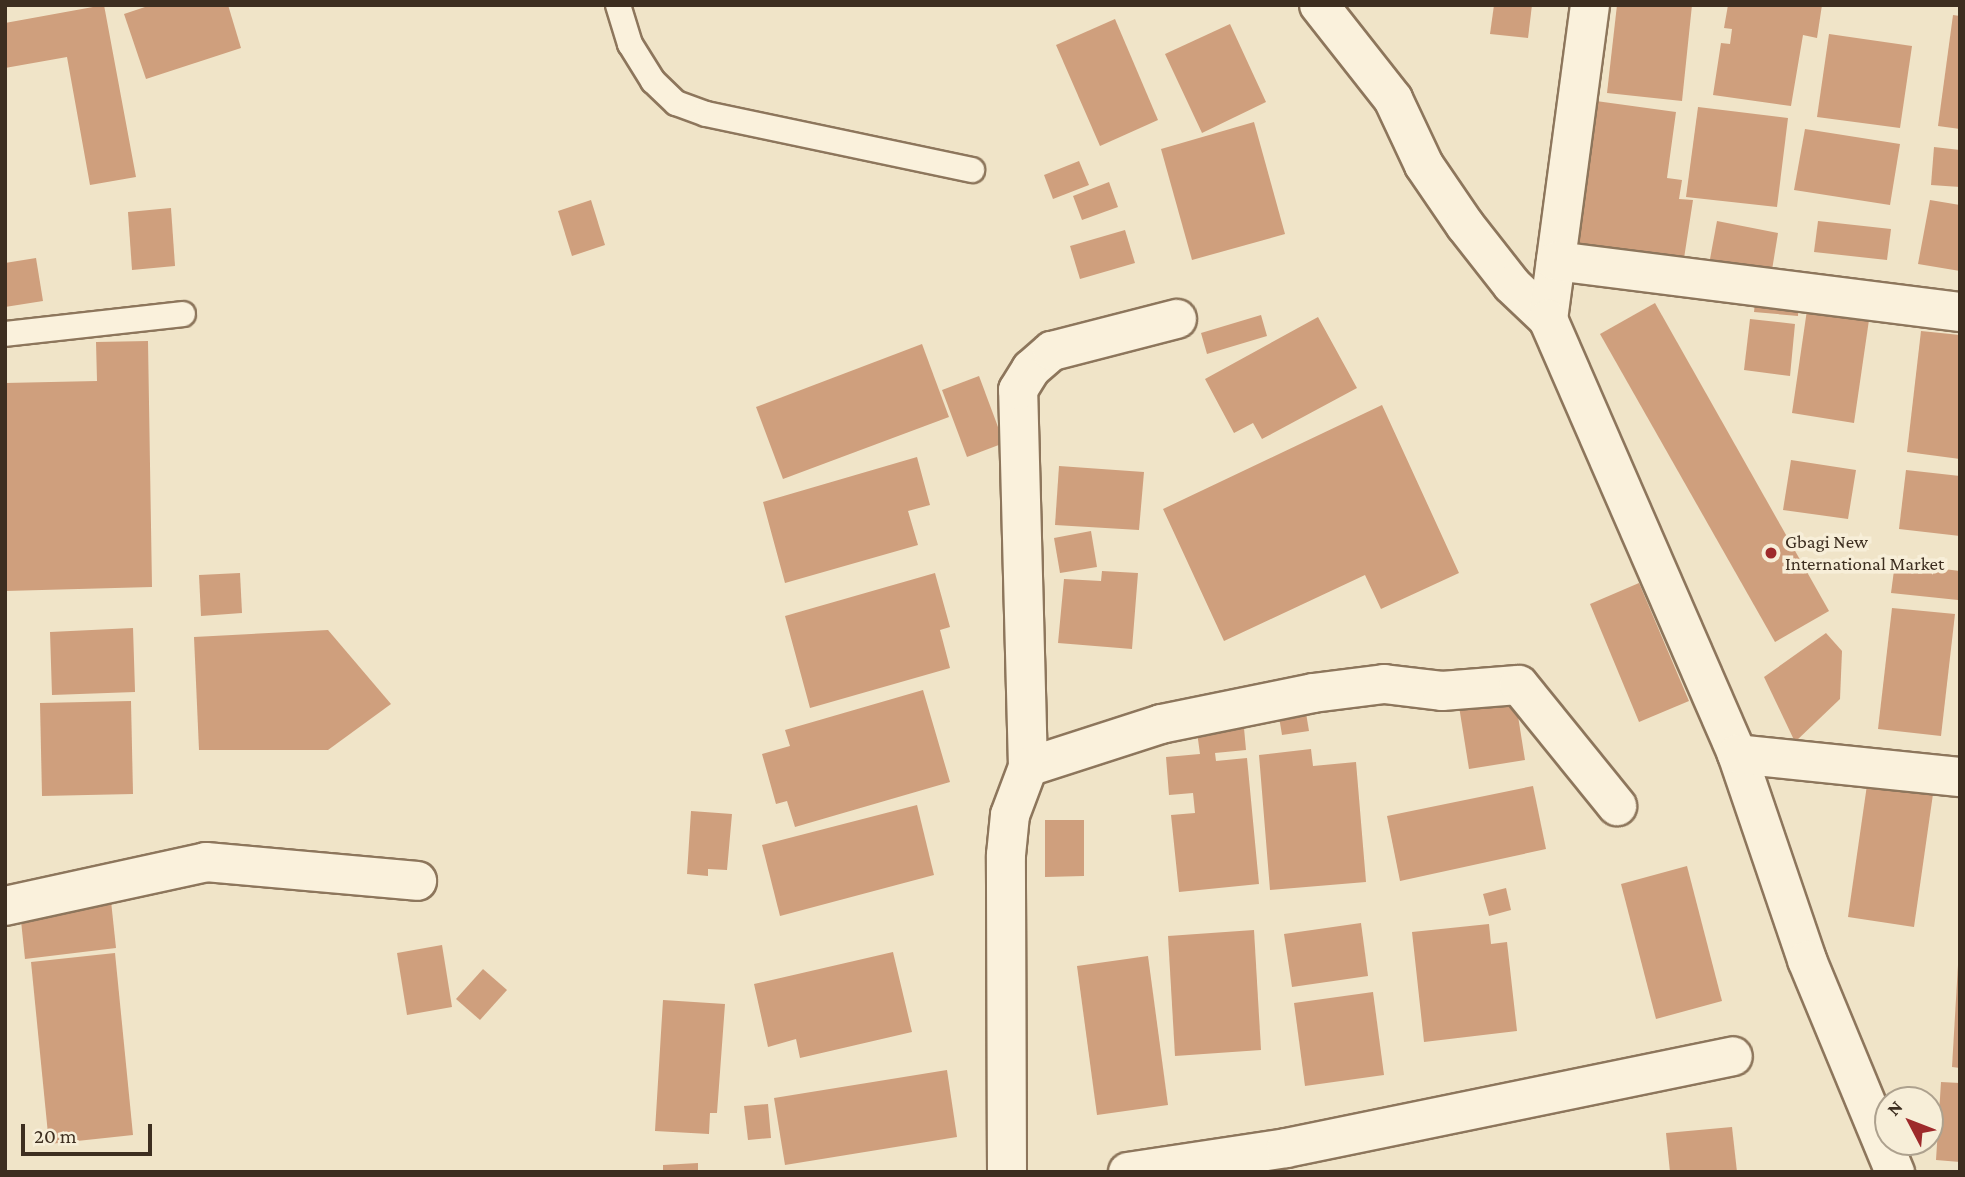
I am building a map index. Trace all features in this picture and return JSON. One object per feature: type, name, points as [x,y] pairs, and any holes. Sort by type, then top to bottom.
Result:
[{"type":"street","points":[[1319,5],[1393,99],[1424,165],[1465,225],[1512,285],[1548,319],[1737,754],[1807,960],[1895,1172]]},
{"type":"street","points":[[1548,319],[1590,5]]},
{"type":"street","points":[[1556,261],[1960,312]]},
{"type":"street","points":[[1007,1172],[1006,855],[1010,815],[1028,768],[1018,390],[1031,369],[1052,351],[1177,320]]},
{"type":"street","points":[[1028,768],[1161,724],[1313,693],[1384,684],[1442,691],[1519,685],[1617,806]]},
{"type":"street","points":[[1737,754],[1960,777]]},
{"type":"street","points":[[5,906],[206,862],[417,881]]},
{"type":"street","points":[[1128,1172],[1287,1160],[1733,1056]]},
{"type":"lane","points":[[618,5],[629,44],[653,81],[676,103],[706,114],[972,170]]},
{"type":"lane","points":[[5,334],[183,314]]},
{"type":"building","points":[[104,5],[136,177],[90,185],[67,57],[5,68],[5,23]]},
{"type":"building","points":[[151,5],[228,5],[241,48],[146,79],[124,14]]},
{"type":"building","points":[[1494,5],[1532,5],[1528,38],[1490,34]]},
{"type":"building","points":[[1617,5],[1692,5],[1682,101],[1607,93]]},
{"type":"building","points":[[1728,5],[1822,5],[1817,38],[1803,35],[1791,106],[1713,95],[1721,43],[1730,44],[1732,29],[1724,28]]},
{"type":"building","points":[[1953,15],[1960,16],[1960,129],[1938,126]]},
{"type":"building","points":[[1115,19],[1158,120],[1100,146],[1056,45]]},
{"type":"building","points":[[1230,24],[1266,102],[1202,133],[1165,54]]},
{"type":"building","points":[[1829,34],[1912,46],[1900,128],[1817,117]]},
{"type":"building","points":[[1596,101],[1676,112],[1667,178],[1682,180],[1679,199],[1693,200],[1683,265],[1574,249]]},
{"type":"building","points":[[1698,107],[1788,118],[1777,207],[1686,197]]},
{"type":"building","points":[[1254,122],[1285,234],[1192,260],[1161,149]]},
{"type":"building","points":[[1805,129],[1900,144],[1890,205],[1794,190]]},
{"type":"building","points":[[1934,147],[1960,150],[1960,187],[1931,185]]},
{"type":"building","points":[[1079,161],[1089,185],[1053,199],[1044,175]]},
{"type":"building","points":[[1109,182],[1118,207],[1082,220],[1073,196]]},
{"type":"building","points":[[591,200],[605,245],[572,256],[558,211]]},
{"type":"building","points":[[1930,200],[1960,205],[1960,271],[1918,264]]},
{"type":"building","points":[[171,208],[175,266],[132,270],[128,212]]},
{"type":"building","points":[[1717,221],[1778,233],[1772,270],[1710,259]]},
{"type":"building","points":[[1818,221],[1891,229],[1887,260],[1814,252]]},
{"type":"building","points":[[1125,230],[1135,263],[1080,279],[1070,246]]},
{"type":"building","points":[[36,258],[43,301],[5,307],[5,263]]},
{"type":"building","points":[[1756,294],[1799,297],[1798,316],[1754,312]]},
{"type":"building","points":[[1655,303],[1829,611],[1775,642],[1600,334]]},
{"type":"building","points":[[1807,310],[1869,320],[1854,423],[1792,413]]},
{"type":"building","points":[[1261,315],[1267,336],[1207,354],[1201,333]]},
{"type":"building","points":[[1318,317],[1357,388],[1262,439],[1253,423],[1234,433],[1205,379]]},
{"type":"building","points":[[1750,319],[1795,324],[1790,376],[1744,370]]},
{"type":"building","points":[[1921,331],[1960,335],[1960,459],[1907,452]]},
{"type":"building","points":[[148,341],[152,587],[5,591],[5,383],[97,381],[96,342]]},
{"type":"building","points":[[922,344],[949,417],[783,479],[756,407]]},
{"type":"building","points":[[979,376],[1004,443],[967,457],[942,390]]},
{"type":"building","points":[[1382,405],[1459,573],[1381,609],[1365,575],[1224,641],[1163,509]]},
{"type":"building","points":[[917,457],[930,505],[908,511],[918,545],[785,583],[763,502]]},
{"type":"building","points":[[1791,460],[1856,470],[1848,519],[1783,510]]},
{"type":"building","points":[[1059,466],[1144,472],[1139,530],[1055,525]]},
{"type":"building","points":[[1906,470],[1960,476],[1960,536],[1899,529]]},
{"type":"building","points":[[1091,531],[1097,567],[1060,573],[1054,538]]},
{"type":"building","points":[[1895,563],[1960,571],[1958,600],[1891,593]]},
{"type":"building","points":[[1102,571],[1138,573],[1132,649],[1058,643],[1064,579],[1101,581]]},
{"type":"building","points":[[240,573],[242,613],[201,616],[199,575]]},
{"type":"building","points":[[935,573],[950,627],[940,630],[950,668],[810,708],[785,616]]},
{"type":"building","points":[[1639,583],[1689,701],[1639,722],[1590,604]]},
{"type":"building","points":[[1892,608],[1955,614],[1941,736],[1878,729]]},
{"type":"building","points":[[133,628],[135,692],[52,695],[50,632]]},
{"type":"building","points":[[328,630],[391,704],[328,750],[199,750],[194,637]]},
{"type":"building","points":[[1826,633],[1842,651],[1840,699],[1795,742],[1764,677]]},
{"type":"building","points":[[923,690],[950,782],[795,827],[787,801],[776,804],[762,754],[790,746],[785,730]]},
{"type":"building","points":[[1514,691],[1525,760],[1469,769],[1458,700]]},
{"type":"building","points":[[131,701],[133,794],[42,796],[40,703]]},
{"type":"building","points":[[1306,713],[1309,731],[1282,735],[1279,717]]},
{"type":"building","points":[[1244,728],[1246,750],[1215,753],[1216,761],[1247,758],[1259,884],[1179,892],[1171,815],[1195,813],[1193,793],[1169,795],[1166,757],[1200,754],[1197,732]]},
{"type":"building","points":[[1311,749],[1313,766],[1356,762],[1366,882],[1270,890],[1259,755]]},
{"type":"building","points":[[1867,785],[1933,794],[1914,927],[1848,917]]},
{"type":"building","points":[[1533,786],[1546,849],[1400,881],[1387,816]]},
{"type":"building","points":[[917,805],[934,875],[780,916],[762,845]]},
{"type":"building","points":[[691,811],[732,814],[727,870],[708,869],[708,876],[687,874]]},
{"type":"building","points":[[1045,820],[1084,820],[1084,876],[1045,877]]},
{"type":"building","points":[[1687,866],[1722,1001],[1656,1019],[1621,884]]},
{"type":"building","points":[[1506,888],[1511,910],[1489,916],[1483,894]]},
{"type":"building","points":[[111,901],[116,948],[25,959],[20,911]]},
{"type":"building","points":[[1361,923],[1368,976],[1292,987],[1284,934]]},
{"type":"building","points":[[1489,924],[1491,944],[1507,942],[1517,1031],[1424,1042],[1412,932]]},
{"type":"building","points":[[1254,930],[1261,1050],[1175,1056],[1168,936]]},
{"type":"building","points":[[442,945],[452,1007],[407,1015],[397,953]]},
{"type":"building","points":[[893,952],[912,1032],[800,1058],[796,1039],[768,1047],[754,984]]},
{"type":"building","points":[[115,953],[133,1135],[49,1144],[31,962]]},
{"type":"building","points":[[1148,956],[1168,1105],[1097,1115],[1077,966]]},
{"type":"building","points":[[1960,965],[1960,1068],[1952,1067]]},
{"type":"building","points":[[483,969],[507,990],[480,1020],[456,999]]},
{"type":"building","points":[[1373,992],[1384,1075],[1305,1086],[1294,1003]]},
{"type":"building","points":[[663,1000],[725,1004],[717,1113],[710,1113],[709,1134],[655,1131]]},
{"type":"building","points":[[947,1070],[957,1137],[785,1165],[774,1098]]},
{"type":"building","points":[[1941,1082],[1960,1083],[1960,1162],[1936,1160],[1936,1156],[1944,1156],[1944,1086],[1941,1086]]},
{"type":"building","points":[[768,1104],[771,1138],[748,1140],[744,1106]]},
{"type":"building","points":[[1732,1127],[1737,1172],[1670,1172],[1666,1133]]},
{"type":"building","points":[[698,1163],[698,1172],[663,1172],[663,1165]]},
{"type":"place","name":"Gbagi New International Market","points":[[1771,553]]}]
